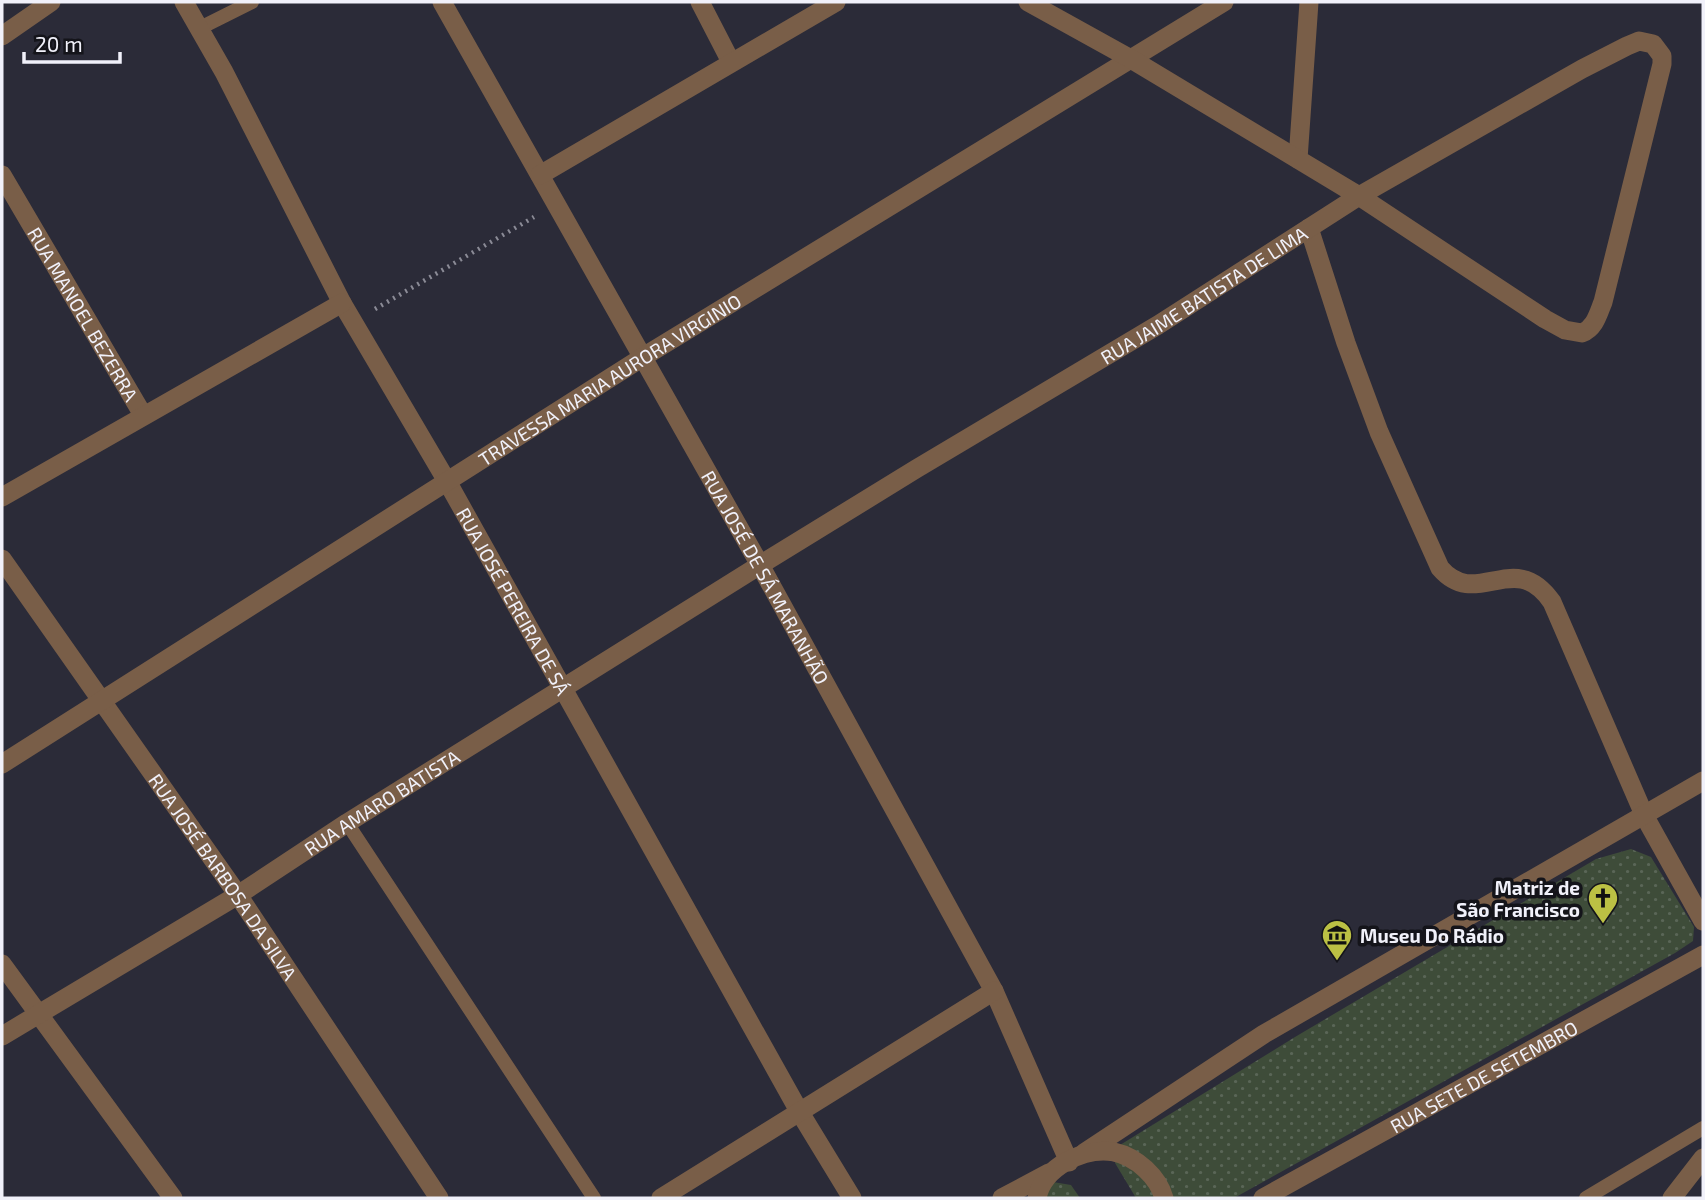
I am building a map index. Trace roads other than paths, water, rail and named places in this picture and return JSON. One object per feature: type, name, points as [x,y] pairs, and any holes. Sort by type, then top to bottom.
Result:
[{"type":"street","points":[[2,36],[51,2]]},
{"type":"street","name":"RUA JOSÉ PEREIRA DE SÁ","points":[[184,2],[342,303],[448,482],[799,1111],[852,1198]]},
{"type":"street","name":"RUA JOSÉ DE SÁ MARANHÃO","points":[[442,2],[760,565],[995,991],[1077,1158]]},
{"type":"street","points":[[699,2],[731,62]]},
{"type":"street","points":[[540,175],[836,2]]},
{"type":"street","points":[[1028,2],[1131,59],[1359,196]]},
{"type":"street","name":"TRAVESSA MARIA AURORA VIRGINIO","points":[[2,764],[643,357],[1224,2]]},
{"type":"street","points":[[1298,159],[1309,2]]},
{"type":"street","name":"RUA JAIME BATISTA DE LIMA","points":[[760,565],[1158,325],[1359,196],[1582,69],[1639,41],[1653,44],[1662,56],[1658,83],[1603,302],[1597,319],[1587,331],[1582,333],[1565,330],[1545,319],[1359,196]]},
{"type":"street","name":"RUA MANOEL BEZERRA","points":[[2,175],[143,415]]},
{"type":"street","points":[[1309,228],[1346,343],[1379,432],[1440,568],[1448,577],[1460,583],[1473,584],[1516,577],[1536,583],[1543,589],[1552,602],[1644,817],[1703,921]]},
{"type":"street","points":[[2,497],[342,303]]},
{"type":"street","name":"RUA JOSÉ BARBOSA DA SILVA","points":[[2,559],[237,895],[439,1198]]},
{"type":"street","name":"RUA AMARO BATISTA","points":[[2,1036],[237,895],[347,823],[760,565]]},
{"type":"street","points":[[1002,1198],[1077,1158],[1264,1034],[1703,781]]},
{"type":"street","name":"RUA SETE DE SETEMBRO","points":[[1263,1198],[1703,955]]},
{"type":"street","points":[[2,964],[173,1198]]},
{"type":"street","points":[[661,1198],[995,991]]},
{"type":"street","points":[[1077,1158],[1114,1152],[1142,1165],[1161,1188],[1164,1198]]},
{"type":"street","points":[[1672,1198],[1703,1158]]},
{"type":"street","points":[[1037,1198],[1038,1191],[1050,1172]]},
{"type":"lane","points":[[200,28],[252,2]]},
{"type":"lane","points":[[347,823],[594,1198]]},
{"type":"lane","points":[[1586,1198],[1703,1128]]},
{"type":"place","name":"Matriz de São Francisco","points":[[1603,925]]},
{"type":"place","name":"Museu Do Rádio","points":[[1337,962]]}]
